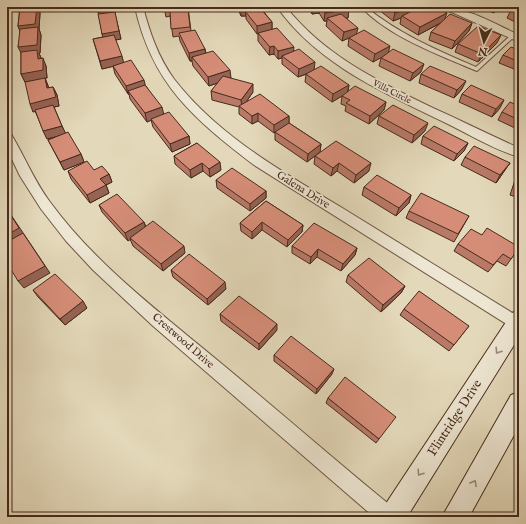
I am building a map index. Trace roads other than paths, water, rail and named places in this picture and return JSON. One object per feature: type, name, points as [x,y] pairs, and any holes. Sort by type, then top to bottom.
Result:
[{"type":"street","name":"Galena Drive","points":[[139,7],[150,45],[167,75],[181,95],[206,120],[234,144],[258,162],[518,322]]},
{"type":"street","name":"Villa Circle","points":[[281,7],[307,37],[330,56],[359,74],[408,100],[519,153]]},
{"type":"street","points":[[444,7],[516,37]]},
{"type":"street","name":"Crestwood Drive","points":[[7,137],[35,192],[59,223],[90,257],[136,301],[390,517]]},
{"type":"street","name":"Flintridge Drive","points":[[390,517],[518,322]]},
{"type":"street","points":[[455,517],[519,403]]},
{"type":"lane","points":[[363,7],[376,19],[401,34],[477,69],[516,37]]}]
